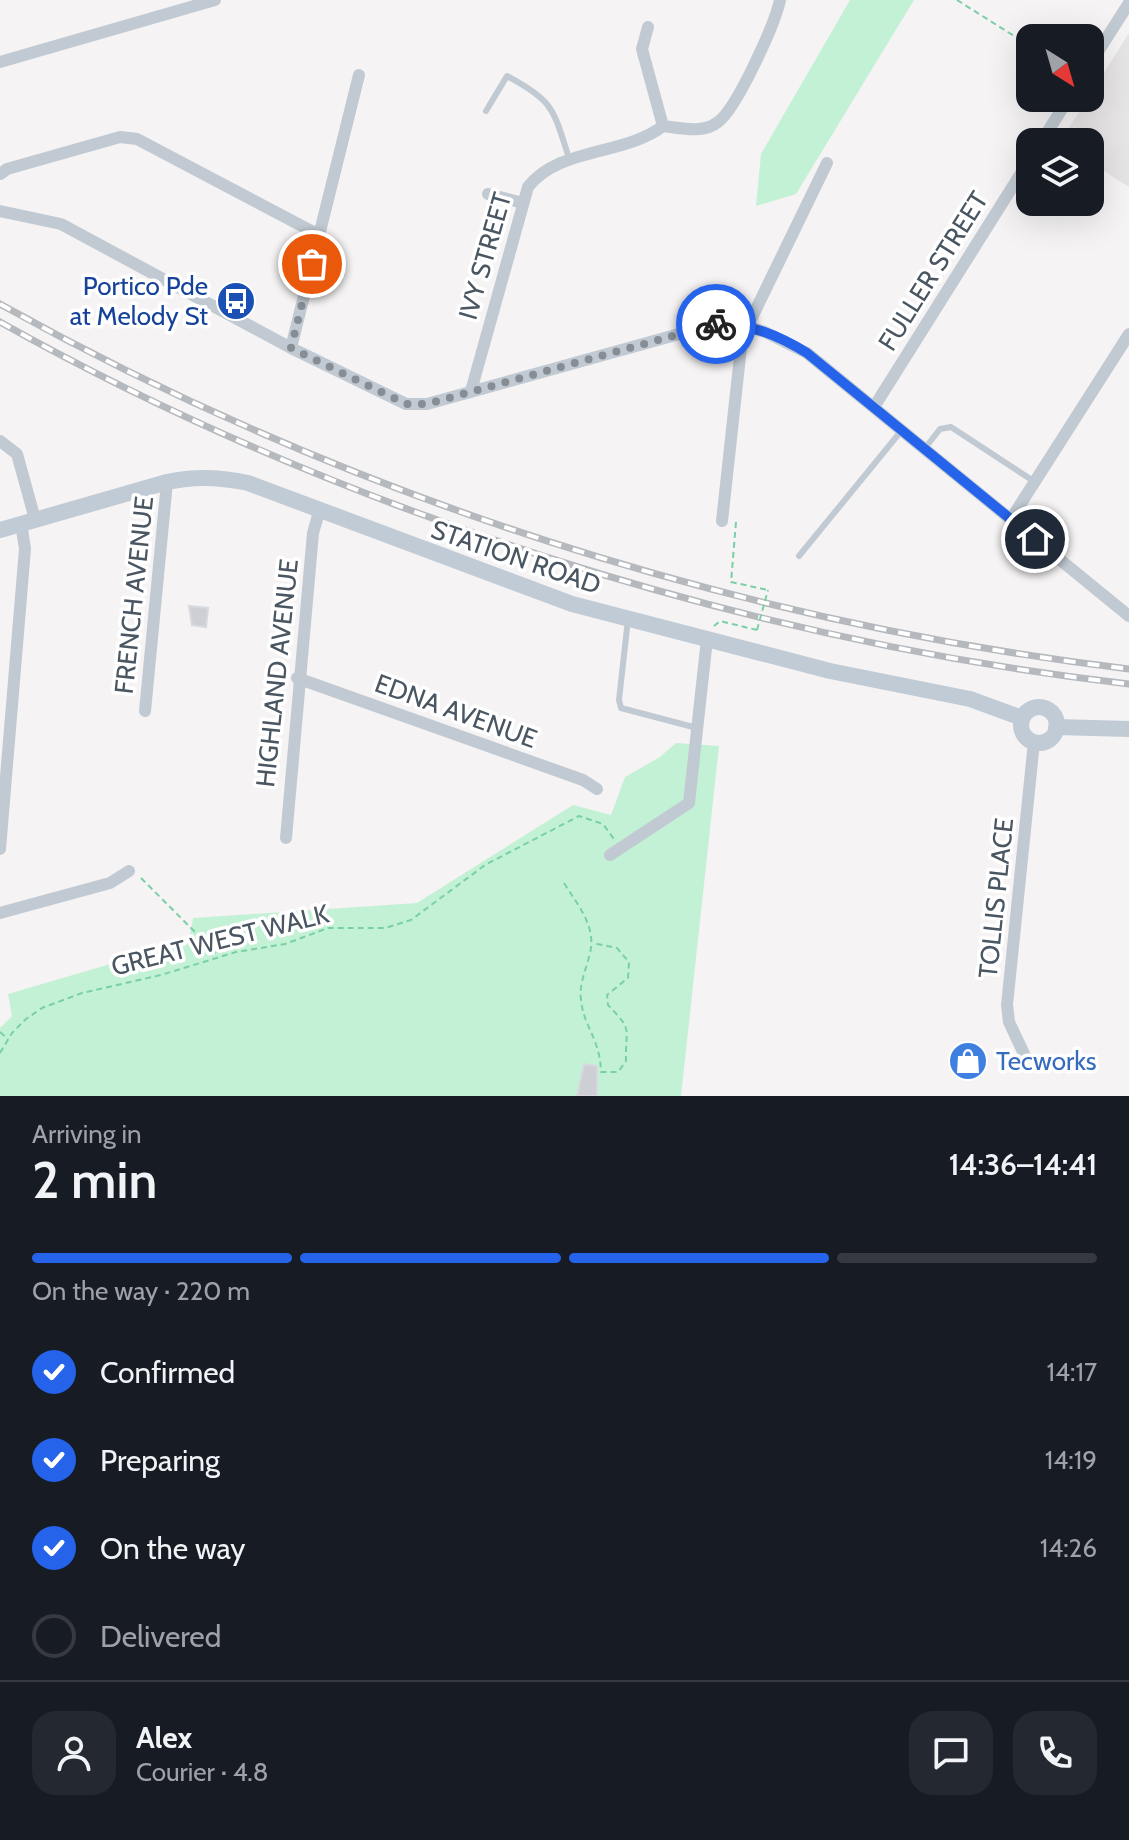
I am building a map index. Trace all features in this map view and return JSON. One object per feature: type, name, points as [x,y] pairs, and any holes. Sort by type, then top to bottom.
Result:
[{"type":"main road","name":"STATION ROAD","points":[[0,530],[167,482],[189,477],[224,478],[248,483],[572,604],[830,671],[970,699],[1022,718]]},
{"type":"main road","points":[[1041,707],[1052,712],[1056,727],[1050,738],[1034,742],[1022,730],[1022,718],[1030,709],[1041,707]]},
{"type":"main road","points":[[1056,727],[1129,729]]},
{"type":"street","points":[[0,62],[215,0]]},
{"type":"street","points":[[648,27],[642,49],[663,126],[700,129],[718,123],[735,100],[769,34],[780,0]]},
{"type":"street","points":[[1104,42],[1129,3]]},
{"type":"street","points":[[291,348],[359,75]]},
{"type":"street","name":"IVY STREET","points":[[471,391],[528,187],[539,173],[648,138],[663,126]]},
{"type":"street","points":[[0,174],[7,169],[120,137],[137,139],[319,235]]},
{"type":"street","points":[[722,521],[737,354],[746,326],[827,163]]},
{"type":"street","name":"FULLER STREET","points":[[874,407],[1016,181]]},
{"type":"street","points":[[488,194],[523,203]]},
{"type":"street","points":[[0,211],[61,224],[291,348],[406,404],[427,404],[698,326],[746,326],[778,336],[807,353],[1129,616]]},
{"type":"street","points":[[1011,519],[1129,334]]},
{"type":"street","points":[[0,441],[17,454],[28,521],[0,849]]},
{"type":"street","name":"FRENCH AVENUE","points":[[145,711],[167,482]]},
{"type":"street","name":"HIGHLAND AVENUE","points":[[286,838],[297,678],[313,533],[319,512]]},
{"type":"street","points":[[616,851],[689,803],[707,639]]},
{"type":"street","name":"EDNA AVENUE","points":[[297,678],[568,775],[597,789]]},
{"type":"street","name":"TOLLIS PLACE","points":[[1025,1056],[1009,1022],[1007,1005],[1034,742]]},
{"type":"street","points":[[0,913],[110,883],[129,871]]},
{"type":"lane","points":[[486,111],[507,76],[538,92],[553,109],[570,161]]},
{"type":"lane","points":[[925,448],[940,429],[951,427],[1035,482]]},
{"type":"lane","points":[[799,556],[902,430]]},
{"type":"lane","points":[[628,619],[619,700],[621,708],[697,728]]},
{"type":"path","points":[[957,0],[1016,37]]},
{"type":"path","points":[[722,521],[737,522],[731,582],[768,590],[757,630],[727,622]]},
{"type":"path","name":"GREAT WEST WALK","points":[[0,1053],[8,1039],[42,1008],[82,993],[161,975],[219,957],[285,944],[328,928],[385,928],[411,920],[485,865],[579,816],[603,824],[616,851]]},
{"type":"path","points":[[129,871],[145,881],[219,957]]},
{"type":"path","points":[[564,883],[588,921],[593,943],[582,978],[581,1003],[600,1047],[601,1072],[618,1072],[626,1061],[627,1025],[608,1005],[607,995],[628,978],[630,968],[620,950],[593,943]]},
{"type":"path","points":[[0,1032],[8,1039]]},
{"type":"shaded area","points":[[1129,33],[1129,187],[1104,171],[1104,128],[1069,128],[1079,112],[1104,112],[1104,72]]},
{"type":"green space","points":[[850,0],[914,0],[796,194],[756,206],[761,154]]},
{"type":"green space","points":[[676,743],[719,746],[681,1096],[0,1096],[0,1028],[12,1016],[8,994],[189,941],[193,918],[417,903],[573,805],[611,815],[625,777],[660,757]]},
{"type":"building","points":[[189,606],[208,608],[206,627],[192,625]]},
{"type":"building","points":[[584,1064],[597,1066],[597,1096],[577,1096]]},
{"type":"railway","points":[[0,304],[131,373],[267,435],[405,491],[547,541],[690,583],[836,619],[982,648],[1129,669]]},
{"type":"railway","points":[[0,322],[130,390],[265,452],[405,508],[547,557],[692,600],[838,635],[984,664],[1129,684]]},
{"type":"way so far","points":[[312,264],[291,348],[406,404],[427,404],[698,326],[716,324]]},
{"type":"place","name":"Portico Pde at Melody St","points":[[236,301]]},
{"type":"place","name":"Tecworks","points":[[968,1061]]},
{"type":"route","points":[[716,324],[746,326],[778,336],[807,353],[1035,539]]}]
